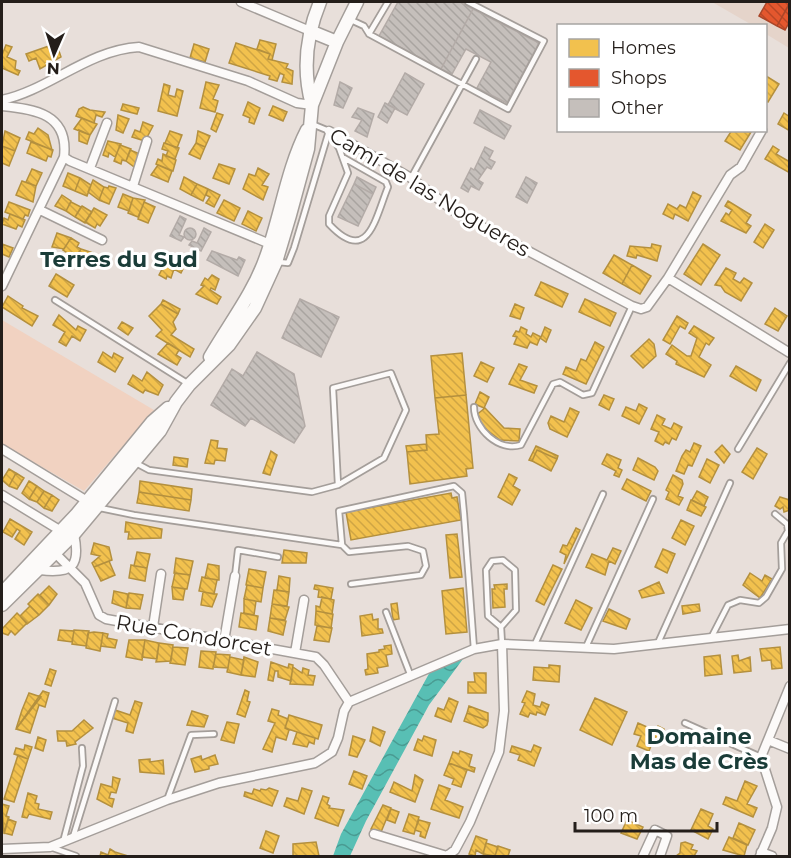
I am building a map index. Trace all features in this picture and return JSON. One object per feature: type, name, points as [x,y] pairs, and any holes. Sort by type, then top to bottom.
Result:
[{"type":"main road","points":[[312,105],[305,71],[310,31],[320,2]]},
{"type":"main road","points":[[2,593],[54,551],[130,457],[152,422],[176,402],[189,385],[229,345],[245,324],[276,262],[308,149],[312,105],[337,42],[357,2]]},
{"type":"main road","points":[[310,31],[337,42]]},
{"type":"main road","points":[[203,370],[255,284],[270,244],[298,148],[310,123]]},
{"type":"main road","points":[[2,605],[68,533],[76,515],[91,504]]},
{"type":"street","points":[[241,2],[310,31]]},
{"type":"street","points":[[2,100],[22,96],[75,67],[128,48],[139,47],[248,81],[297,103],[312,105]]},
{"type":"street","points":[[2,106],[33,109],[53,120],[66,141],[64,157],[2,286]]},
{"type":"street","points":[[90,168],[107,123]]},
{"type":"street","name":"Camí de las Nogueres","points":[[329,131],[411,178],[463,216],[632,306]]},
{"type":"street","points":[[632,306],[641,309],[647,307],[668,278],[730,175],[741,166],[761,132]]},
{"type":"street","points":[[133,186],[147,141]]},
{"type":"street","points":[[64,157],[270,244]]},
{"type":"street","points":[[40,210],[102,240]]},
{"type":"street","points":[[668,278],[789,353]]},
{"type":"street","points":[[2,449],[91,504]]},
{"type":"street","points":[[2,495],[68,533],[76,558],[71,568],[61,573],[37,565]]},
{"type":"street","points":[[54,551],[76,515]]},
{"type":"street","name":"Rue Condorcet","points":[[54,551],[85,583],[99,615],[106,620],[316,657],[350,702]]},
{"type":"street","points":[[153,627],[161,574]]},
{"type":"street","points":[[224,641],[235,576]]},
{"type":"street","points":[[295,653],[304,600]]},
{"type":"street","points":[[2,849],[50,847],[166,800],[219,783],[315,763],[332,752],[344,711],[350,702],[410,674],[474,649],[502,644],[535,644],[614,649],[789,629]]},
{"type":"street","points":[[374,834],[447,856],[455,850],[470,822],[499,752],[504,711],[502,644]]},
{"type":"street","points":[[772,856],[760,854],[772,828],[777,807],[761,757],[789,686]]},
{"type":"street","points":[[768,740],[789,749]]},
{"type":"street","points":[[644,856],[655,830],[659,830],[667,836],[660,856]]},
{"type":"lane","points":[[369,34],[388,2]]},
{"type":"lane","points":[[349,18],[364,26],[369,34],[508,109],[544,41],[468,2]]},
{"type":"lane","points":[[411,178],[476,60]]},
{"type":"lane","name":"Camí de las Nogueres","points":[[310,123],[329,131]]},
{"type":"lane","points":[[329,131],[344,159],[348,173],[329,224],[339,235],[352,241],[362,241],[369,235],[388,187],[386,182],[344,159]]},
{"type":"lane","points":[[276,262],[288,262],[294,248],[329,131]]},
{"type":"lane","points":[[55,300],[189,385]]},
{"type":"lane","points":[[474,407],[477,422],[498,444],[507,447],[521,446],[553,384],[560,382],[583,395],[592,393],[632,306]]},
{"type":"lane","points":[[738,449],[789,363]]},
{"type":"lane","points":[[130,457],[149,470],[312,492],[338,485],[384,458],[406,410],[391,373],[333,388],[338,485]]},
{"type":"lane","points":[[657,645],[730,483]]},
{"type":"lane","points":[[342,546],[339,511],[454,486],[462,493],[474,649]]},
{"type":"lane","points":[[535,644],[603,494]]},
{"type":"lane","points":[[586,647],[653,499]]},
{"type":"lane","points":[[91,504],[134,515],[342,546],[349,552],[408,546],[423,551],[426,566],[421,575],[351,584]]},
{"type":"lane","points":[[711,638],[728,605],[740,600],[759,603],[766,597],[782,569],[781,543],[788,531],[787,524],[775,514]]},
{"type":"lane","points":[[235,576],[238,550],[278,557]]},
{"type":"lane","points":[[501,627],[488,616],[486,570],[492,561],[503,560],[515,570],[516,610],[501,627],[502,644]]},
{"type":"lane","points":[[386,612],[410,674]]},
{"type":"lane","points":[[73,837],[115,701]]},
{"type":"lane","points":[[685,723],[761,757]]},
{"type":"lane","points":[[166,800],[191,735],[214,734]]},
{"type":"lane","points":[[63,842],[83,765],[82,748]]},
{"type":"lane","points":[[50,847],[76,856]]},
{"type":"shaded area","points":[[712,2],[789,2],[789,48],[767,35],[767,24],[750,24]]},
{"type":"shaded area","points":[[2,320],[159,413],[153,411],[84,491],[2,444]]},
{"type":"water","points":[[463,659],[429,705],[366,821],[350,856],[333,856],[341,834],[431,670]]},
{"type":"building: Homes","points":[[260,40],[276,44],[272,60],[268,59],[270,54],[257,49]]},
{"type":"building: Homes","points":[[236,43],[270,54],[268,59],[288,64],[286,68],[293,71],[292,84],[282,82],[284,75],[280,73],[277,81],[269,79],[270,76],[229,63]]},
{"type":"building: Homes","points":[[194,44],[209,49],[205,62],[190,58]]},
{"type":"building: Homes","points":[[6,45],[12,47],[7,57],[16,61],[15,69],[20,71],[18,75],[2,68],[2,55]]},
{"type":"building: Homes","points":[[49,46],[54,53],[59,51],[61,57],[40,69],[36,58],[29,61],[26,54]]},
{"type":"building: Homes","points":[[767,77],[779,84],[767,102]]},
{"type":"building: Homes","points":[[206,82],[219,85],[213,99],[218,101],[215,112],[200,108]]},
{"type":"building: Homes","points":[[164,84],[170,86],[168,95],[175,97],[177,89],[183,91],[177,116],[158,111]]},
{"type":"building: Homes","points":[[248,102],[260,108],[254,124],[249,122],[250,118],[243,115]]},
{"type":"building: Homes","points":[[123,104],[139,108],[137,114],[121,110]]},
{"type":"building: Homes","points":[[273,106],[287,112],[283,121],[269,115]]},
{"type":"building: Homes","points":[[83,107],[105,112],[102,117],[96,115],[94,123],[76,116],[79,109]]},
{"type":"building: Homes","points":[[217,113],[223,115],[216,132],[211,129]]},
{"type":"building: Homes","points":[[784,113],[790,117],[790,131],[778,124]]},
{"type":"building: Homes","points":[[118,115],[129,119],[123,133],[116,130]]},
{"type":"building: Homes","points":[[82,118],[97,124],[90,135],[74,129]]},
{"type":"building: Homes","points":[[143,122],[153,126],[145,141],[132,137],[135,130],[140,132]]},
{"type":"building: Homes","points":[[38,128],[48,135],[52,150],[26,139],[29,132],[34,134]]},
{"type":"building: Homes","points":[[79,130],[90,135],[87,144],[79,141]]},
{"type":"building: Homes","points":[[5,131],[20,138],[15,151],[2,146]]},
{"type":"building: Homes","points":[[170,131],[182,135],[177,148],[165,143]]},
{"type":"building: Homes","points":[[198,131],[210,136],[205,147],[196,143]]},
{"type":"building: Homes","points":[[731,132],[751,132],[740,150],[725,141]]},
{"type":"building: Homes","points":[[108,141],[121,144],[115,157],[109,153],[108,157],[103,155]]},
{"type":"building: Homes","points":[[31,142],[53,150],[51,157],[48,156],[46,161],[27,153]]},
{"type":"building: Homes","points":[[164,143],[179,148],[175,159],[166,156],[168,151],[162,149]]},
{"type":"building: Homes","points":[[196,143],[205,147],[200,159],[189,154]]},
{"type":"building: Homes","points":[[120,145],[131,149],[126,161],[122,160],[121,164],[114,161]]},
{"type":"building: Homes","points":[[2,146],[15,151],[9,166],[2,163]]},
{"type":"building: Homes","points":[[773,146],[779,150],[776,154],[790,162],[790,173],[765,159]]},
{"type":"building: Homes","points":[[130,150],[142,155],[137,169],[126,161]]},
{"type":"building: Homes","points":[[163,154],[176,160],[173,171],[156,164],[158,159],[162,161]]},
{"type":"building: Homes","points":[[219,164],[235,169],[229,184],[213,178]]},
{"type":"building: Homes","points":[[158,165],[172,171],[168,182],[151,175]]},
{"type":"building: Homes","points":[[258,168],[269,174],[262,185],[268,187],[263,200],[243,189],[249,174],[255,176]]},
{"type":"building: Homes","points":[[32,169],[42,173],[36,186],[26,182]]},
{"type":"building: Homes","points":[[68,173],[80,178],[75,191],[63,186]]},
{"type":"building: Homes","points":[[184,177],[197,184],[191,195],[180,189]]},
{"type":"building: Homes","points":[[80,178],[91,185],[87,196],[75,191]]},
{"type":"building: Homes","points":[[93,180],[104,187],[99,200],[88,192]]},
{"type":"building: Homes","points":[[22,181],[36,186],[33,202],[16,195]]},
{"type":"building: Homes","points":[[197,184],[208,189],[203,201],[191,195]]},
{"type":"building: Homes","points":[[104,187],[116,188],[109,204],[99,200]]},
{"type":"building: Homes","points":[[208,189],[220,195],[214,207],[206,203],[210,197],[206,195]]},
{"type":"building: Homes","points":[[693,192],[701,196],[688,221],[675,214],[673,219],[663,214],[668,204],[677,209],[680,205],[686,208]]},
{"type":"building: Homes","points":[[123,194],[133,198],[129,211],[118,207]]},
{"type":"building: Homes","points":[[62,195],[71,201],[66,211],[55,206]]},
{"type":"building: Homes","points":[[133,198],[145,200],[138,217],[128,213]]},
{"type":"building: Homes","points":[[224,200],[240,208],[234,221],[217,213]]},
{"type":"building: Homes","points":[[728,201],[751,215],[746,223],[751,226],[746,233],[721,221],[726,213],[729,215],[732,210],[725,206]]},
{"type":"building: Homes","points":[[9,202],[30,210],[28,216],[25,215],[23,219],[5,212]]},
{"type":"building: Homes","points":[[71,202],[81,207],[75,217],[66,211]]},
{"type":"building: Homes","points":[[144,202],[155,207],[148,223],[138,219]]},
{"type":"building: Homes","points":[[82,206],[92,212],[85,223],[75,217]]},
{"type":"building: Homes","points":[[94,208],[107,215],[100,226],[97,224],[95,228],[85,222]]},
{"type":"building: Homes","points":[[248,211],[262,218],[256,231],[242,224]]},
{"type":"building: Homes","points":[[10,214],[25,220],[22,227],[18,225],[16,229],[2,224],[4,218],[8,220]]},
{"type":"building: Homes","points":[[765,224],[774,230],[763,248],[754,242]]},
{"type":"building: Homes","points":[[57,233],[71,238],[64,249],[52,247]]},
{"type":"building: Homes","points":[[71,238],[79,243],[77,247],[81,249],[75,258],[63,250]]},
{"type":"building: Homes","points":[[2,244],[13,248],[9,257],[2,254]]},
{"type":"building: Homes","points":[[652,244],[661,246],[657,261],[637,255],[636,258],[627,256],[630,246],[651,248]]},
{"type":"building: Homes","points":[[703,244],[720,255],[701,285],[684,274]]},
{"type":"building: Homes","points":[[81,249],[93,253],[86,264],[75,258]]},
{"type":"building: Homes","points":[[170,254],[186,263],[181,273],[174,269],[171,278],[167,276],[166,279],[159,275]]},
{"type":"building: Homes","points":[[614,255],[632,265],[622,284],[603,273]]},
{"type":"building: Homes","points":[[632,265],[651,276],[640,294],[622,284]]},
{"type":"building: Homes","points":[[726,268],[736,273],[733,279],[740,283],[744,278],[752,283],[741,301],[725,292],[721,286],[715,285]]},
{"type":"building: Homes","points":[[56,274],[74,285],[67,297],[49,286]]},
{"type":"building: Homes","points":[[212,275],[219,279],[215,290],[211,288],[210,290],[221,297],[217,304],[196,294],[204,286],[201,285],[205,278],[208,280]]},
{"type":"building: Homes","points":[[541,282],[568,294],[562,307],[535,295]]},
{"type":"building: Homes","points":[[8,296],[23,306],[22,308],[38,316],[32,326],[2,307]]},
{"type":"building: Homes","points":[[585,299],[616,313],[610,326],[579,312]]},
{"type":"building: Homes","points":[[163,300],[180,309],[178,314],[161,304]]},
{"type":"building: Homes","points":[[161,304],[178,314],[173,322],[176,329],[171,335],[194,349],[190,357],[156,336],[162,330],[149,316]]},
{"type":"building: Homes","points":[[515,304],[524,308],[520,319],[510,316]]},
{"type":"building: Homes","points":[[775,308],[787,316],[778,331],[765,324]]},
{"type":"building: Homes","points":[[59,315],[76,330],[78,326],[86,330],[80,341],[72,336],[66,346],[59,342],[65,332],[53,325]]},
{"type":"building: Homes","points":[[677,316],[688,323],[685,329],[680,326],[670,344],[663,340]]},
{"type":"building: Homes","points":[[122,322],[133,328],[128,335],[118,328]]},
{"type":"building: Homes","points":[[694,326],[714,338],[709,345],[706,343],[699,357],[711,365],[704,377],[676,364],[677,361],[666,354],[672,345],[687,356],[691,356],[697,338],[689,333]]},
{"type":"building: Homes","points":[[521,327],[527,330],[526,334],[531,337],[533,333],[541,337],[545,327],[551,330],[546,342],[540,338],[537,345],[530,342],[527,348],[514,344],[517,337],[513,336],[516,331],[519,332]]},
{"type":"building: Homes","points":[[649,339],[654,344],[656,356],[643,368],[631,356]]},
{"type":"building: Homes","points":[[595,342],[604,347],[586,384],[563,374],[566,367],[576,371],[581,359],[586,361]]},
{"type":"building: Homes","points":[[168,343],[179,350],[176,355],[181,358],[177,365],[158,354]]},
{"type":"building: Homes","points":[[103,352],[112,358],[114,353],[123,358],[115,372],[98,362]]},
{"type":"building: Homes","points":[[462,353],[466,395],[435,398],[431,356]]},
{"type":"building: Homes","points":[[481,362],[494,368],[487,382],[474,376]]},
{"type":"building: Homes","points":[[519,364],[527,367],[520,380],[537,386],[534,393],[509,384]]},
{"type":"building: Homes","points":[[736,366],[761,380],[756,391],[730,376]]},
{"type":"building: Homes","points":[[147,372],[163,385],[158,395],[145,390],[143,393],[128,384],[133,375],[142,381]]},
{"type":"building: Homes","points":[[480,392],[489,397],[484,408],[475,404]]},
{"type":"building: Homes","points":[[466,395],[473,468],[466,469],[467,476],[410,484],[407,452],[427,450],[426,435],[439,434],[435,398]]},
{"type":"building: Homes","points":[[604,395],[614,399],[609,410],[599,405]]},
{"type":"building: Homes","points":[[639,404],[647,408],[639,424],[622,416],[626,407],[636,411]]},
{"type":"building: Homes","points":[[485,408],[504,428],[520,429],[519,441],[500,440],[487,430],[475,416]]},
{"type":"building: Homes","points":[[570,408],[579,412],[567,437],[550,429],[548,423],[551,416],[564,422]]},
{"type":"building: Homes","points":[[657,415],[665,419],[662,425],[671,429],[674,423],[682,427],[676,440],[672,438],[669,444],[665,442],[663,445],[655,441],[659,432],[651,429]]},
{"type":"building: Homes","points":[[211,440],[218,441],[217,448],[227,449],[225,461],[215,460],[214,464],[205,463]]},
{"type":"building: Homes","points":[[694,443],[701,446],[692,466],[688,465],[684,474],[676,471],[682,456],[686,450],[690,452]]},
{"type":"building: Homes","points":[[426,444],[427,450],[407,452],[406,446]]},
{"type":"building: Homes","points":[[722,445],[730,454],[724,463],[715,452]]},
{"type":"building: Homes","points":[[536,446],[558,456],[557,459],[537,450],[532,461],[529,460]]},
{"type":"building: Homes","points":[[757,448],[767,454],[753,479],[742,472]]},
{"type":"building: Homes","points":[[537,450],[557,459],[551,471],[532,461]]},
{"type":"building: Homes","points":[[271,451],[277,455],[270,475],[263,473]]},
{"type":"building: Homes","points":[[607,454],[621,460],[618,468],[622,470],[619,477],[614,475],[616,471],[602,464]]},
{"type":"building: Homes","points":[[174,457],[188,459],[187,467],[173,465]]},
{"type":"building: Homes","points":[[638,458],[658,471],[654,480],[633,470]]},
{"type":"building: Homes","points":[[707,459],[719,465],[710,483],[699,477]]},
{"type":"building: Homes","points":[[9,469],[16,473],[9,486],[2,480]]},
{"type":"building: Homes","points":[[16,473],[24,478],[17,489],[9,486]]},
{"type":"building: Homes","points":[[509,474],[517,478],[513,486],[520,490],[512,505],[498,497]]},
{"type":"building: Homes","points":[[673,475],[682,480],[683,484],[678,496],[683,498],[679,505],[666,499],[669,492],[666,490]]},
{"type":"building: Homes","points":[[627,479],[651,491],[646,501],[622,489]]},
{"type":"building: Homes","points":[[29,481],[37,486],[29,499],[22,493]]},
{"type":"building: Homes","points":[[140,481],[192,489],[191,500],[139,492]]},
{"type":"building: Homes","points":[[37,486],[44,491],[37,502],[29,499]]},
{"type":"building: Homes","points":[[44,491],[52,495],[44,508],[37,502]]},
{"type":"building: Homes","points":[[697,491],[708,497],[704,506],[692,500]]},
{"type":"building: Homes","points":[[139,492],[191,500],[189,511],[137,503]]},
{"type":"building: Homes","points":[[451,493],[452,498],[457,497],[461,520],[351,540],[346,512]]},
{"type":"building: Homes","points":[[52,495],[59,500],[52,511],[44,508]]},
{"type":"building: Homes","points":[[780,497],[790,500],[790,510],[784,512],[783,507],[780,509],[775,506]]},
{"type":"building: Homes","points":[[691,500],[706,507],[701,516],[687,510]]},
{"type":"building: Homes","points":[[10,519],[32,532],[24,545],[15,539],[20,531],[17,529],[12,537],[3,532]]},
{"type":"building: Homes","points":[[681,520],[694,526],[685,545],[672,538]]},
{"type":"building: Homes","points":[[126,522],[162,529],[161,538],[128,539],[129,532],[125,532]]},
{"type":"building: Homes","points":[[576,528],[580,530],[564,564],[566,555],[560,552],[563,545],[567,546]]},
{"type":"building: Homes","points":[[457,534],[462,577],[450,578],[446,535]]},
{"type":"building: Homes","points":[[94,543],[109,547],[112,560],[94,567],[92,563],[100,556],[91,554]]},
{"type":"building: Homes","points":[[613,548],[621,551],[615,564],[609,561],[605,575],[586,567],[592,554],[607,560]]},
{"type":"building: Homes","points":[[663,549],[675,554],[667,573],[655,567]]},
{"type":"building: Homes","points":[[284,550],[307,553],[306,563],[282,563]]},
{"type":"building: Homes","points":[[137,552],[150,554],[147,568],[134,566]]},
{"type":"building: Homes","points":[[176,558],[193,561],[190,575],[174,573]]},
{"type":"building: Homes","points":[[109,561],[115,575],[101,581],[94,567]]},
{"type":"building: Homes","points":[[208,564],[219,566],[219,580],[205,578]]},
{"type":"building: Homes","points":[[131,565],[147,568],[145,581],[129,578]]},
{"type":"building: Homes","points":[[553,565],[562,569],[544,605],[536,601]]},
{"type":"building: Homes","points":[[249,569],[266,572],[263,588],[246,585]]},
{"type":"building: Homes","points":[[175,573],[190,575],[187,589],[172,587]]},
{"type":"building: Homes","points":[[750,573],[762,581],[765,575],[772,579],[760,598],[743,585]]},
{"type":"building: Homes","points":[[279,576],[290,578],[289,592],[277,590]]},
{"type":"building: Homes","points":[[202,577],[217,580],[214,594],[199,591]]},
{"type":"building: Homes","points":[[659,582],[664,593],[642,598],[639,591]]},
{"type":"building: Homes","points":[[507,584],[507,589],[504,589],[505,607],[493,608],[492,589],[495,589],[494,585]]},
{"type":"building: Homes","points":[[247,585],[263,588],[261,602],[244,599]]},
{"type":"building: Homes","points":[[315,585],[333,588],[331,599],[318,597],[319,590],[314,589]]},
{"type":"building: Homes","points":[[49,586],[57,594],[49,605],[40,595]]},
{"type":"building: Homes","points":[[172,587],[185,589],[183,600],[173,599]]},
{"type":"building: Homes","points":[[463,588],[467,632],[446,634],[442,591]]},
{"type":"building: Homes","points":[[274,590],[289,592],[287,606],[272,604]]},
{"type":"building: Homes","points":[[114,591],[128,594],[126,608],[112,603]]},
{"type":"building: Homes","points":[[203,592],[217,594],[212,607],[201,605]]},
{"type":"building: Homes","points":[[129,593],[143,595],[140,609],[126,608]]},
{"type":"building: Homes","points":[[38,594],[49,605],[39,615],[28,604]]},
{"type":"building: Homes","points":[[322,597],[334,600],[332,614],[316,611],[316,606],[320,607]]},
{"type":"building: Homes","points":[[244,599],[256,601],[254,615],[244,613]]},
{"type":"building: Homes","points":[[576,600],[592,608],[581,630],[565,623]]},
{"type":"building: Homes","points":[[397,603],[399,619],[393,620],[391,604]]},
{"type":"building: Homes","points":[[272,604],[289,607],[285,620],[270,618]]},
{"type":"building: Homes","points":[[699,604],[700,611],[683,614],[682,606]]},
{"type":"building: Homes","points":[[30,606],[39,615],[27,624],[20,616]]},
{"type":"building: Homes","points":[[609,609],[630,619],[626,629],[603,621]]},
{"type":"building: Homes","points":[[316,611],[333,614],[331,628],[315,625]]},
{"type":"building: Homes","points":[[17,613],[27,623],[15,635],[11,631],[8,635],[2,633],[2,629]]},
{"type":"building: Homes","points":[[241,613],[258,616],[256,630],[239,627]]},
{"type":"building: Homes","points":[[372,614],[373,620],[378,619],[378,629],[382,629],[383,633],[362,636],[360,616]]},
{"type":"building: Homes","points":[[270,618],[286,621],[283,635],[268,631]]},
{"type":"building: Homes","points":[[317,626],[332,628],[329,642],[314,640]]},
{"type":"building: Homes","points":[[60,630],[74,631],[72,642],[58,640]]},
{"type":"building: Homes","points":[[74,630],[89,631],[86,646],[72,644]]},
{"type":"building: Homes","points":[[88,633],[103,633],[100,651],[86,648]]},
{"type":"building: Homes","points":[[103,633],[108,634],[107,638],[117,640],[115,648],[101,646]]},
{"type":"building: Homes","points":[[129,640],[145,640],[142,660],[126,657]]},
{"type":"building: Homes","points":[[145,640],[159,643],[157,659],[142,657]]},
{"type":"building: Homes","points":[[159,643],[173,645],[171,661],[156,662]]},
{"type":"building: Homes","points":[[391,645],[392,654],[386,655],[388,666],[377,668],[378,673],[366,675],[367,654],[379,652],[385,649],[384,646]]},
{"type":"building: Homes","points":[[173,647],[188,648],[185,665],[170,663]]},
{"type":"building: Homes","points":[[780,647],[782,668],[772,669],[771,660],[762,661],[760,649]]},
{"type":"building: Homes","points":[[201,651],[216,652],[213,669],[199,667]]},
{"type":"building: Homes","points":[[216,654],[230,655],[228,668],[213,667]]},
{"type":"building: Homes","points":[[720,655],[722,674],[705,676],[704,657]]},
{"type":"building: Homes","points":[[738,655],[739,661],[750,657],[751,671],[734,673],[732,656]]},
{"type":"building: Homes","points":[[230,657],[244,660],[241,675],[227,672]]},
{"type":"building: Homes","points":[[244,657],[258,662],[255,677],[241,675]]},
{"type":"building: Homes","points":[[271,662],[288,668],[289,664],[293,665],[291,681],[278,677],[278,671],[275,671],[273,681],[268,680]]},
{"type":"building: Homes","points":[[549,665],[560,666],[559,682],[533,680],[534,667],[549,668]]},
{"type":"building: Homes","points":[[293,667],[302,673],[303,668],[309,670],[308,675],[315,676],[313,685],[290,684]]},
{"type":"building: Homes","points":[[50,669],[56,671],[51,686],[45,684]]},
{"type":"building: Homes","points":[[474,673],[486,673],[486,693],[468,693],[468,682],[475,682]]},
{"type":"building: Homes","points":[[245,690],[249,692],[247,701],[250,702],[245,717],[237,714]]},
{"type":"building: Homes","points":[[43,691],[49,693],[45,707],[39,705],[30,733],[16,729]]},
{"type":"building: Homes","points":[[527,691],[535,694],[533,705],[540,707],[542,702],[549,705],[545,715],[537,712],[536,715],[530,713],[528,717],[520,714]]},
{"type":"building: Homes","points":[[29,693],[41,697],[16,729],[22,710]]},
{"type":"building: Homes","points":[[449,698],[458,702],[451,722],[435,716],[438,708],[444,710]]},
{"type":"building: Homes","points":[[595,698],[627,712],[612,745],[580,730]]},
{"type":"building: Homes","points":[[135,701],[142,703],[133,733],[126,731],[128,723],[112,718],[115,710],[130,715]]},
{"type":"building: Homes","points":[[469,706],[488,713],[488,721],[467,713]]},
{"type":"building: Homes","points":[[272,709],[279,711],[278,715],[288,719],[285,728],[289,730],[286,740],[276,737],[272,752],[263,749],[275,723],[268,721]]},
{"type":"building: Homes","points":[[192,711],[208,716],[204,727],[187,725]]},
{"type":"building: Homes","points":[[467,713],[488,721],[487,725],[483,728],[464,721]]},
{"type":"building: Homes","points":[[289,715],[322,725],[318,739],[285,728]]},
{"type":"building: Homes","points":[[84,720],[93,728],[75,742],[76,744],[67,746],[66,741],[58,741],[57,731],[72,731]]},
{"type":"building: Homes","points":[[227,722],[239,724],[234,743],[221,740]]},
{"type":"building: Homes","points":[[638,723],[656,731],[658,726],[664,729],[659,740],[654,738],[649,751],[637,746],[641,736],[634,734]]},
{"type":"building: Homes","points":[[373,727],[385,732],[380,746],[370,741]]},
{"type":"building: Homes","points":[[297,732],[315,738],[314,744],[309,742],[307,747],[293,744]]},
{"type":"building: Homes","points":[[353,736],[365,740],[357,757],[349,755]]},
{"type":"building: Homes","points":[[424,736],[436,740],[432,756],[414,750],[418,739],[422,741]]},
{"type":"building: Homes","points":[[38,737],[46,740],[43,751],[35,748]]},
{"type":"building: Homes","points":[[25,745],[32,747],[28,759],[14,754],[16,748],[24,750]]},
{"type":"building: Homes","points":[[534,745],[541,748],[534,766],[518,760],[520,755],[510,752],[512,746],[531,752]]},
{"type":"building: Homes","points":[[460,751],[472,755],[469,766],[475,768],[474,772],[449,763],[453,752],[459,754]]},
{"type":"building: Homes","points":[[18,755],[28,759],[14,802],[4,799]]},
{"type":"building: Homes","points":[[215,755],[218,764],[195,772],[191,759],[201,756],[202,760]]},
{"type":"building: Homes","points":[[150,759],[150,762],[163,760],[164,774],[140,772],[139,760]]},
{"type":"building: Homes","points":[[449,763],[467,770],[461,787],[452,784],[454,779],[444,775]]},
{"type":"building: Homes","points":[[354,771],[367,776],[362,789],[349,784]]},
{"type":"building: Homes","points":[[415,775],[423,780],[415,802],[390,792],[394,782],[412,791]]},
{"type":"building: Homes","points":[[113,777],[120,779],[116,793],[111,792],[109,798],[114,799],[112,807],[97,799],[101,784],[112,787]]},
{"type":"building: Homes","points":[[745,781],[757,786],[747,804],[757,808],[753,817],[723,804],[726,797],[737,801]]},
{"type":"building: Homes","points":[[439,785],[450,789],[445,800],[463,807],[459,818],[431,809]]},
{"type":"building: Homes","points":[[269,788],[278,791],[272,806],[244,796],[245,792],[252,794],[254,789],[260,791]]},
{"type":"building: Homes","points":[[302,788],[312,791],[304,814],[284,806],[287,798],[298,801]]},
{"type":"building: Homes","points":[[28,793],[37,796],[35,803],[39,804],[38,809],[52,812],[50,819],[29,814],[27,818],[22,817]]},
{"type":"building: Homes","points":[[323,796],[329,798],[327,804],[329,808],[344,810],[338,826],[315,818]]},
{"type":"building: Homes","points":[[2,804],[9,806],[6,816],[9,817],[4,834]]},
{"type":"building: Homes","points":[[383,805],[391,808],[381,832],[371,829]]},
{"type":"building: Homes","points":[[391,809],[399,812],[395,823],[387,820]]},
{"type":"building: Homes","points":[[701,809],[713,814],[708,826],[713,829],[708,839],[691,830]]},
{"type":"building: Homes","points":[[409,814],[419,817],[414,834],[403,831]]},
{"type":"building: Homes","points":[[8,819],[16,822],[12,835],[4,833]]},
{"type":"building: Homes","points":[[419,820],[430,823],[425,838],[420,836],[421,832],[415,830]]},
{"type":"building: Homes","points":[[627,820],[643,827],[637,839],[621,833]]},
{"type":"building: Homes","points":[[739,823],[755,830],[748,845],[733,838]]},
{"type":"building: Homes","points":[[266,831],[279,836],[273,853],[260,848]]},
{"type":"building: Homes","points":[[476,836],[487,840],[483,854],[476,850],[475,856],[469,854]]},
{"type":"building: Homes","points":[[729,837],[747,845],[744,856],[723,850]]},
{"type":"building: Homes","points":[[316,842],[319,856],[293,856],[293,844]]},
{"type":"building: Homes","points":[[486,843],[498,847],[495,856],[483,854]]},
{"type":"building: Homes","points":[[681,843],[693,845],[691,849],[697,851],[694,856],[676,856],[680,853]]},
{"type":"building: Homes","points":[[498,846],[510,850],[508,856],[495,856]]},
{"type":"building: Homes","points":[[110,849],[128,856],[100,856],[101,852],[108,855]]},
{"type":"building: Shops","points":[[767,2],[790,2],[777,26],[759,16]]},
{"type":"building: Shops","points":[[790,3],[790,21],[785,30],[777,26]]},
{"type":"building: Other","points":[[398,2],[460,2],[473,9],[441,69],[379,36]]},
{"type":"building: Other","points":[[473,9],[539,43],[507,103],[477,88],[491,62],[466,49],[452,74],[441,69]]},
{"type":"building: Other","points":[[405,73],[424,84],[407,115],[388,105]]},
{"type":"building: Other","points":[[340,82],[352,88],[343,108],[334,105]]},
{"type":"building: Other","points":[[385,103],[395,108],[387,123],[378,117]]},
{"type":"building: Other","points":[[358,108],[374,114],[367,137],[355,131],[362,120],[352,117]]},
{"type":"building: Other","points":[[480,110],[511,126],[504,139],[474,123]]},
{"type":"building: Other","points":[[485,147],[493,151],[489,159],[495,162],[491,169],[487,167],[478,180],[483,183],[479,190],[471,186],[468,192],[461,188],[471,168],[474,170]]},
{"type":"building: Other","points":[[357,177],[376,187],[373,194],[354,184]]},
{"type":"building: Other","points":[[526,177],[537,183],[527,203],[516,197]]},
{"type":"building: Other","points":[[354,184],[373,194],[358,226],[338,217]]},
{"type":"building: Other","points":[[180,216],[186,219],[179,235],[184,237],[181,241],[170,236]]},
{"type":"building: Other","points":[[192,228],[196,234],[192,240],[188,240],[184,232]]},
{"type":"building: Other","points":[[204,228],[211,232],[201,251],[189,245],[192,241],[197,243]]},
{"type":"building: Other","points":[[212,251],[237,260],[239,257],[245,260],[238,276],[207,260]]},
{"type":"building: Other","points":[[300,299],[339,317],[321,357],[282,338]]},
{"type":"building: Other","points":[[257,352],[294,374],[305,426],[294,443],[251,418],[245,426],[211,405],[232,369],[243,376]]},
{"type":"district","name":"Terres du Sud","points":[[119,259]]},
{"type":"district","name":"Domaine Mas de Crès","points":[[699,748]]}]
